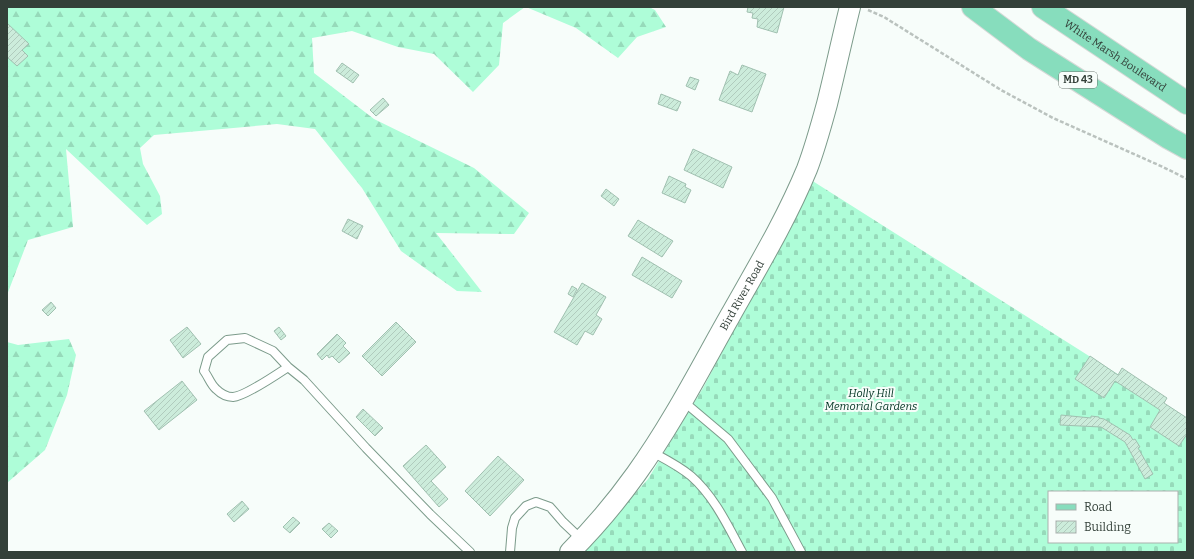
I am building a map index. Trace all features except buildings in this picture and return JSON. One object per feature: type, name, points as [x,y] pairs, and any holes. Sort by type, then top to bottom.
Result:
[{"type":"main road","name":"MD 43","points":[[973,7],[1029,49],[1187,148]]},
{"type":"main road","name":"White Marsh Boulevard","points":[[1043,7],[1187,103]]},
{"type":"street","name":"Bird River Road","points":[[576,546],[597,524],[625,489],[651,452],[683,401],[785,216],[807,169],[822,122],[850,7]]},
{"type":"lane","points":[[288,367],[243,394],[233,397],[225,396],[215,389],[204,371],[208,357],[227,340],[245,338],[272,351],[304,380],[366,448],[430,514],[470,552]]},
{"type":"lane","points":[[683,401],[728,439],[772,498],[801,552]]},
{"type":"lane","points":[[651,452],[674,464],[690,475],[705,490],[742,552]]},
{"type":"lane","points":[[510,552],[512,528],[515,518],[526,506],[536,502],[550,507],[563,522],[576,546]]},
{"type":"path","points":[[862,7],[884,17],[1001,90],[1052,118],[1164,167],[1187,179]]},
{"type":"green space","points":[[7,7],[525,7],[503,23],[499,65],[473,92],[434,54],[398,47],[352,31],[312,38],[314,73],[374,119],[474,168],[529,213],[514,234],[436,233],[482,292],[457,291],[401,251],[362,188],[315,129],[277,124],[154,135],[140,148],[143,164],[160,196],[162,214],[147,225],[66,149],[73,227],[28,240],[7,295]]},
{"type":"green space","points":[[526,7],[649,7],[655,10],[666,27],[637,37],[618,58],[576,28]]},
{"type":"green space","name":"Holly Hill Memorial Gardens","points":[[811,180],[1187,418],[1187,552],[583,552],[648,479],[703,388],[794,217]]},
{"type":"green space","points":[[69,339],[76,355],[67,395],[45,450],[7,483],[7,342],[18,345]]}]
